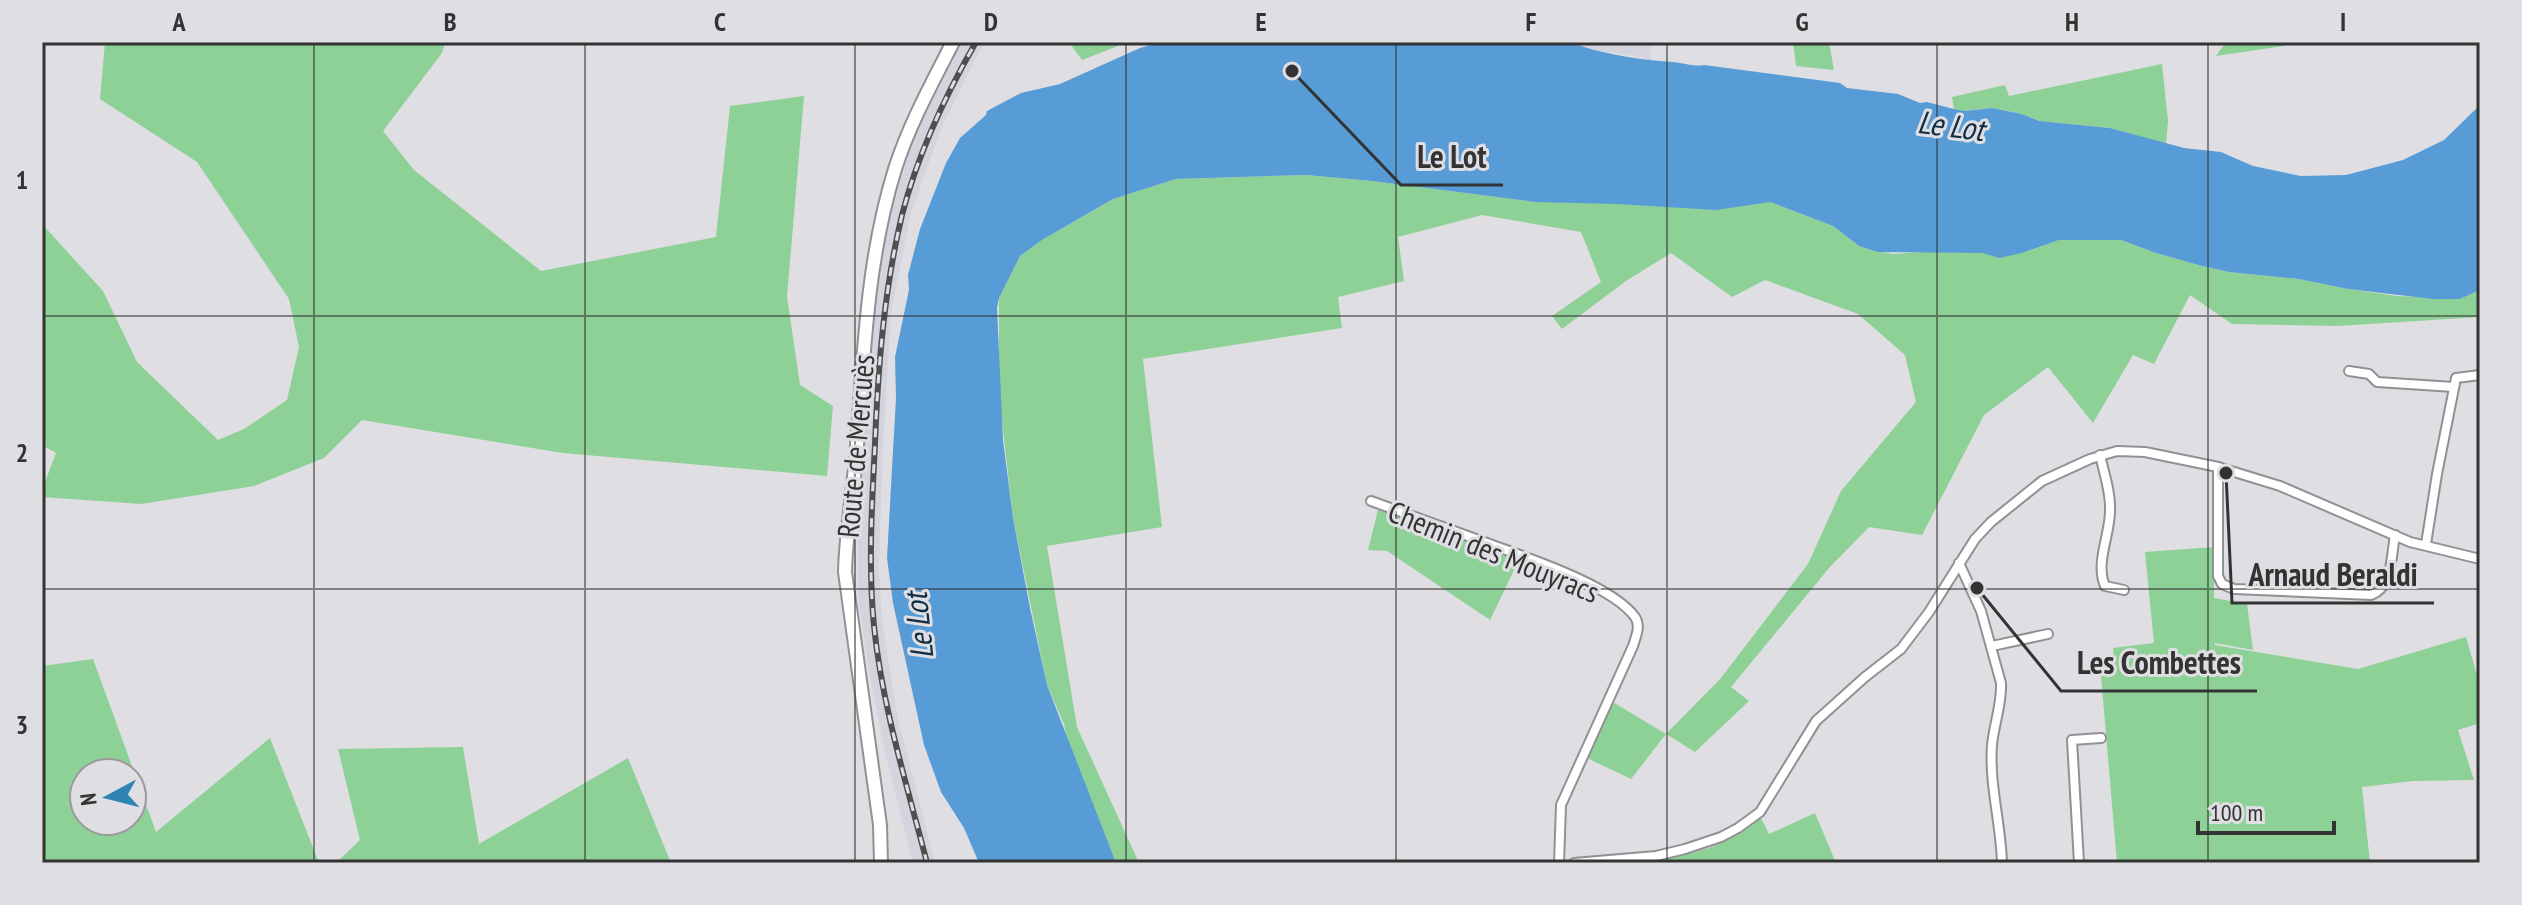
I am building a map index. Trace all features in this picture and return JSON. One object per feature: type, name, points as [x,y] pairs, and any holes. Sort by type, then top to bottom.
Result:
[{"type":"main road","name":"Route de Mercuès","points":[[881,863],[880,825],[845,572],[845,540],[856,461],[868,289],[875,244],[886,198],[905,142],[953,42]]},
{"type":"street","points":[[2349,371],[2369,374],[2377,382],[2454,387]]},
{"type":"street","points":[[2426,544],[2456,378],[2480,375]]},
{"type":"street","points":[[1574,863],[1656,856],[1685,849],[1738,828],[1760,812],[1816,721],[1901,649],[1929,612],[1975,539],[1991,522],[2042,481],[2100,455],[2117,451],[2145,452],[2218,467],[2280,486],[2410,542],[2480,559]]},
{"type":"street","points":[[2100,455],[2111,516],[2102,559],[2103,582],[2105,586],[2124,590]]},
{"type":"street","points":[[2218,467],[2218,576],[2222,584],[2234,589],[2371,595],[2380,592],[2386,584],[2395,535]]},
{"type":"street","name":"Chemin des Mouyracs","points":[[1371,501],[1552,567],[1592,585],[1636,619],[1639,629],[1633,646],[1561,805],[1559,863]]},
{"type":"street","points":[[1959,563],[1981,611],[2001,692],[1992,745],[2002,863]]},
{"type":"street","points":[[1992,646],[2048,634]]},
{"type":"street","points":[[2079,863],[2072,740],[2101,738]]},
{"type":"shaded area","points":[[962,42],[984,42],[942,126],[911,213],[891,312],[883,445],[879,568],[882,621],[898,719],[935,863],[913,863],[882,739],[867,660],[858,594],[858,541],[872,315],[882,255],[908,156]]},
{"type":"shaded area","points":[[1569,42],[1650,42],[1651,62],[1639,57],[1587,49]]},
{"type":"green space","points":[[105,42],[445,42],[442,53],[383,131],[414,170],[541,271],[716,237],[730,106],[804,96],[787,297],[800,385],[833,406],[827,476],[563,453],[362,420],[324,458],[254,486],[141,504],[42,497],[56,453],[42,445],[42,224],[103,291],[137,362],[218,440],[244,429],[287,400],[299,347],[289,299],[197,162],[100,99]]},
{"type":"green space","points":[[1069,42],[1128,42],[1082,60]]},
{"type":"green space","points":[[1793,42],[1829,42],[1834,70],[1796,66]]},
{"type":"green space","points":[[2226,42],[2283,42],[2284,46],[2216,56]]},
{"type":"green space","points":[[2162,64],[2168,121],[2166,144],[2110,128],[2039,121],[1992,108],[1954,109],[1952,97],[2005,85],[2009,96]]},
{"type":"green space","points":[[1306,175],[1536,202],[1770,202],[1833,226],[1859,246],[1892,254],[1937,251],[2022,253],[2059,240],[2121,240],[2156,253],[2229,272],[2299,279],[2397,296],[2460,299],[2480,290],[2480,317],[2337,326],[2232,324],[2190,295],[2154,364],[2133,355],[2093,423],[2048,367],[1984,415],[1922,535],[1869,527],[1829,568],[1731,687],[1749,701],[1695,752],[1666,734],[1721,678],[1808,564],[1841,491],[1916,402],[1905,355],[1858,314],[1765,280],[1732,297],[1671,253],[1626,281],[1562,329],[1552,316],[1601,282],[1581,232],[1482,215],[1398,237],[1404,281],[1338,297],[1342,328],[1143,359],[1162,527],[1047,546],[1077,727],[1139,863],[1116,863],[1047,685],[1013,518],[999,394],[999,298],[1020,256],[1113,199],[1176,179]]},
{"type":"green space","points":[[1378,510],[1519,560],[1490,620],[1387,551],[1368,550]]},
{"type":"green space","points":[[2214,547],[2214,598],[2247,604],[2253,650],[2215,645],[2358,669],[2466,637],[2480,686],[2480,723],[2458,730],[2474,780],[2413,781],[2362,787],[2370,863],[2117,863],[2101,676],[2115,674],[2113,648],[2154,643],[2145,552]]},
{"type":"green space","points":[[93,659],[129,757],[68,757],[68,837],[148,837],[148,810],[156,832],[270,738],[319,863],[42,863],[42,666]]},
{"type":"green space","points":[[1611,701],[1666,734],[1631,779],[1587,758]]},
{"type":"green space","points":[[463,747],[479,844],[628,758],[671,863],[336,863],[360,840],[338,749]]},
{"type":"green space","points":[[1815,813],[1836,863],[1613,863],[1654,860],[1709,848],[1744,831],[1761,818],[1769,834]]},
{"type":"water","points":[[1162,42],[1569,42],[1634,58],[1840,83],[1847,88],[1898,94],[1920,103],[1965,111],[1992,108],[2039,121],[2110,128],[2184,148],[2221,152],[2253,166],[2301,176],[2346,175],[2403,160],[2444,140],[2480,105],[2480,290],[2460,299],[2433,299],[2348,289],[2299,279],[2229,272],[2156,253],[2121,240],[2059,240],[1999,258],[1983,253],[1878,252],[1859,246],[1833,226],[1770,202],[1716,210],[1535,202],[1306,175],[1176,179],[1113,199],[1020,256],[997,308],[1003,440],[1013,518],[1030,608],[1047,685],[1116,863],[979,863],[964,828],[941,792],[924,745],[893,603],[887,558],[896,398],[895,357],[909,290],[908,275],[920,229],[946,163],[960,138],[987,111],[1021,93],[1060,84],[1140,48]]},
{"type":"railway","points":[[927,863],[889,716],[874,626],[871,535],[878,386],[883,329],[902,215],[933,126],[976,42]]},
{"type":"place","name":"Le Lot","points":[[1292,71]]},
{"type":"place","name":"Arnaud Beraldi","points":[[2226,473]]},
{"type":"place","name":"Les Combettes","points":[[1977,588]]}]
